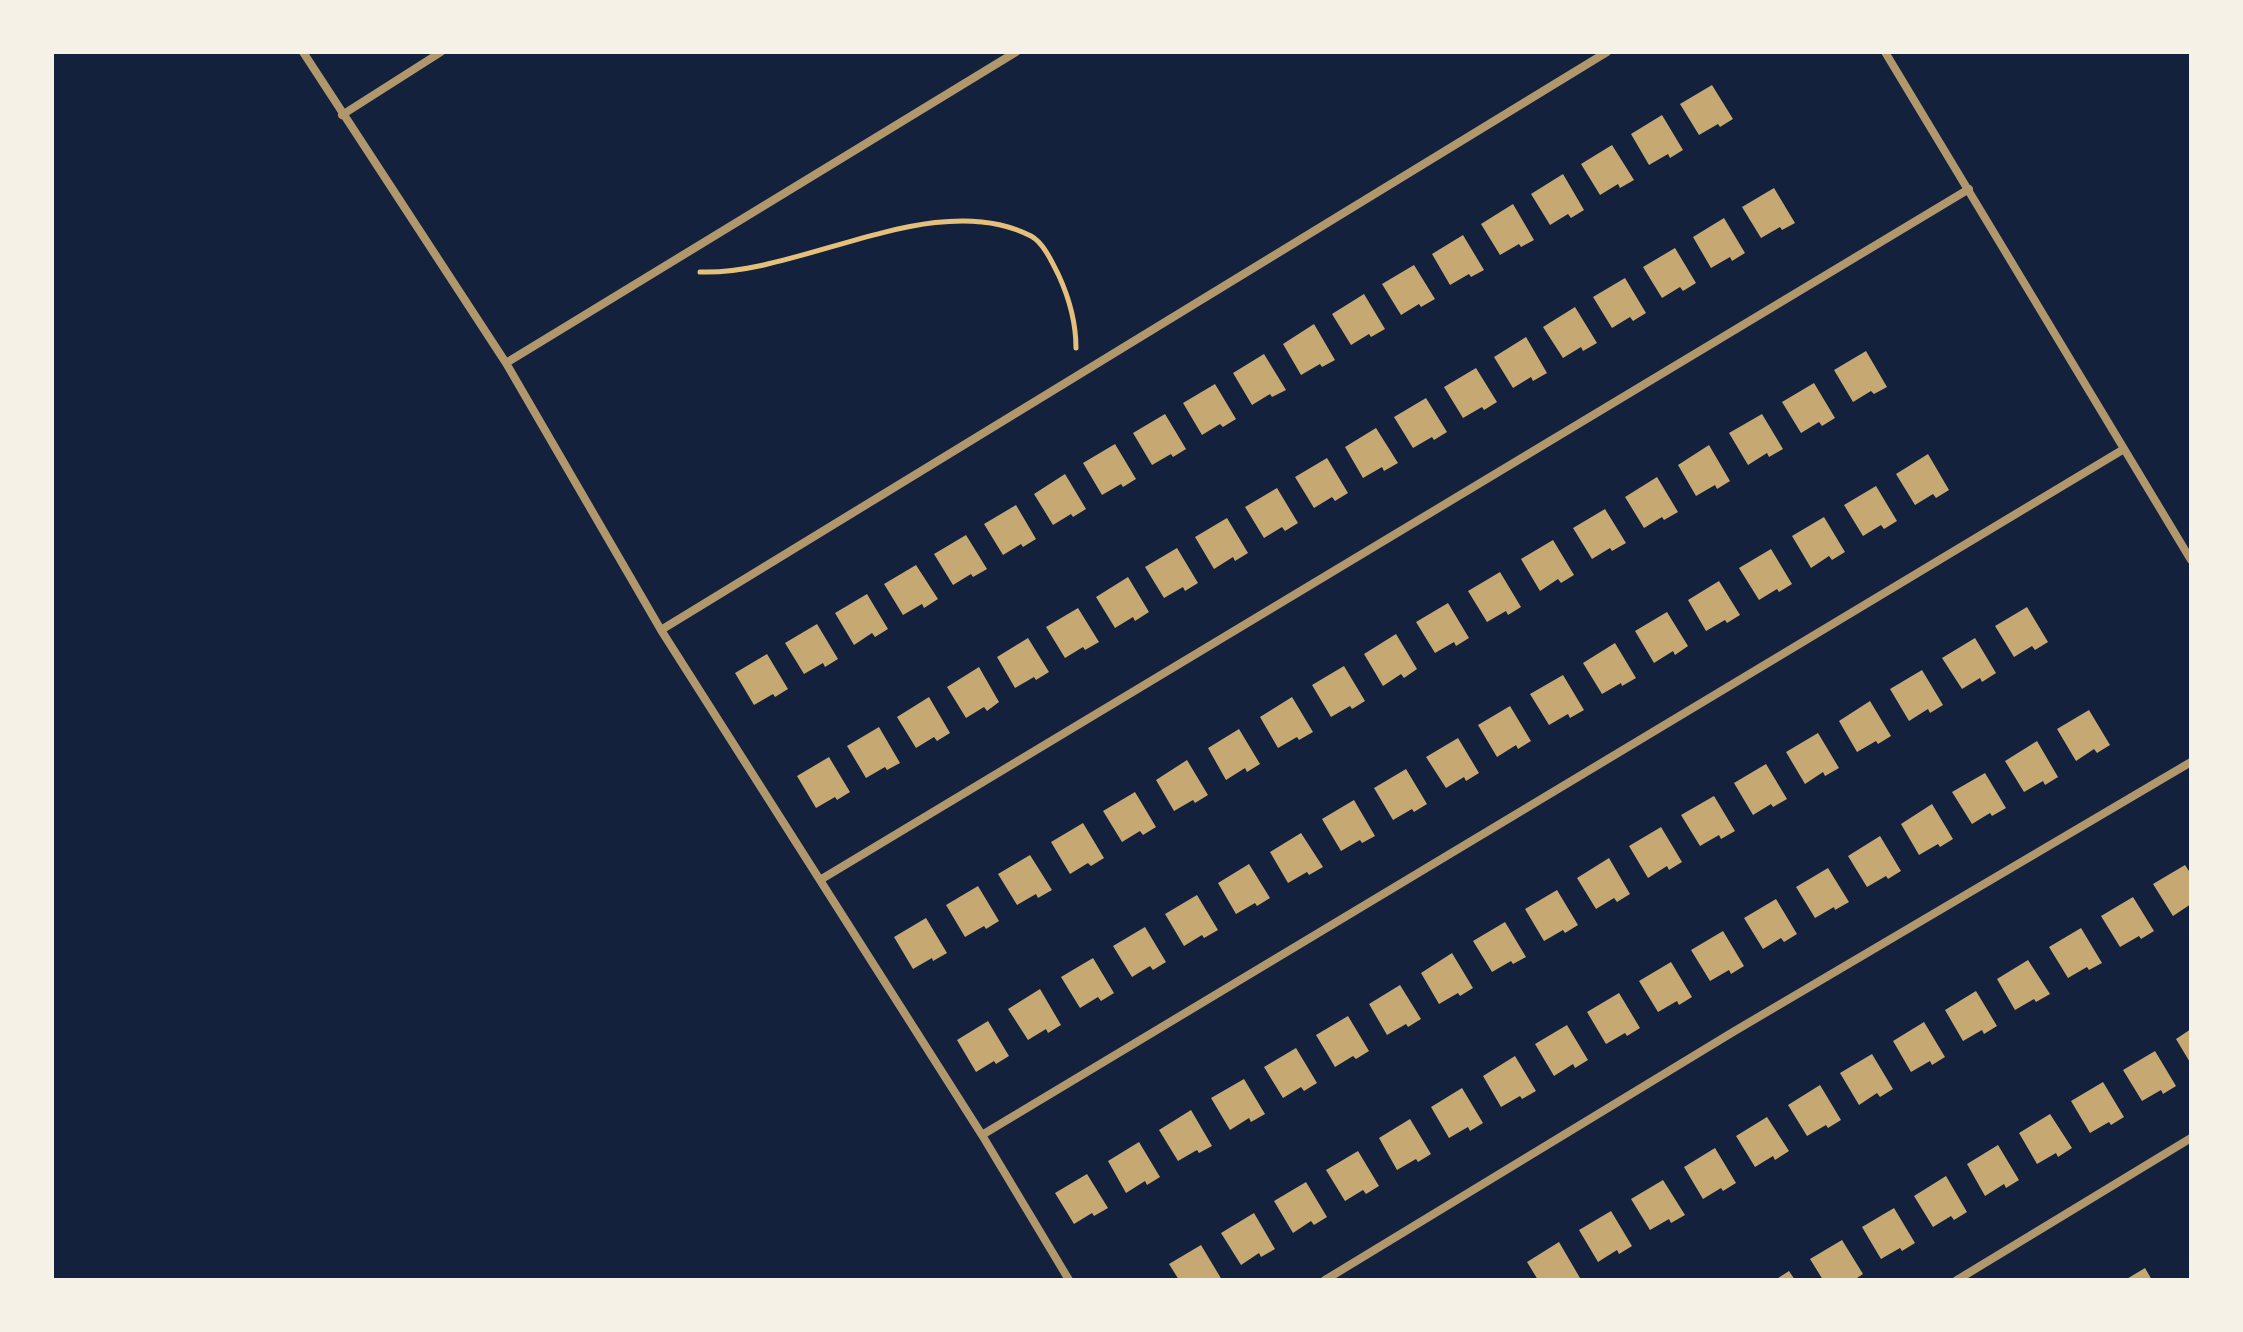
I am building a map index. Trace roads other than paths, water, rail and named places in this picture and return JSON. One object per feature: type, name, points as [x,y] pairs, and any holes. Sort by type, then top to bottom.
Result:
[{"type":"street","points":[[303,52],[506,363],[661,630],[982,1135],[1069,1280]]},
{"type":"street","points":[[342,115],[441,52]]},
{"type":"street","points":[[506,363],[1016,52]]},
{"type":"street","points":[[661,630],[1607,52]]},
{"type":"street","points":[[1885,52],[2191,560]]},
{"type":"street","points":[[820,880],[1969,189]]},
{"type":"street","points":[[982,1135],[2124,449]]},
{"type":"street","points":[[1325,1280],[1733,1032],[2191,762]]},
{"type":"street","points":[[1957,1280],[2191,1138]]}]
